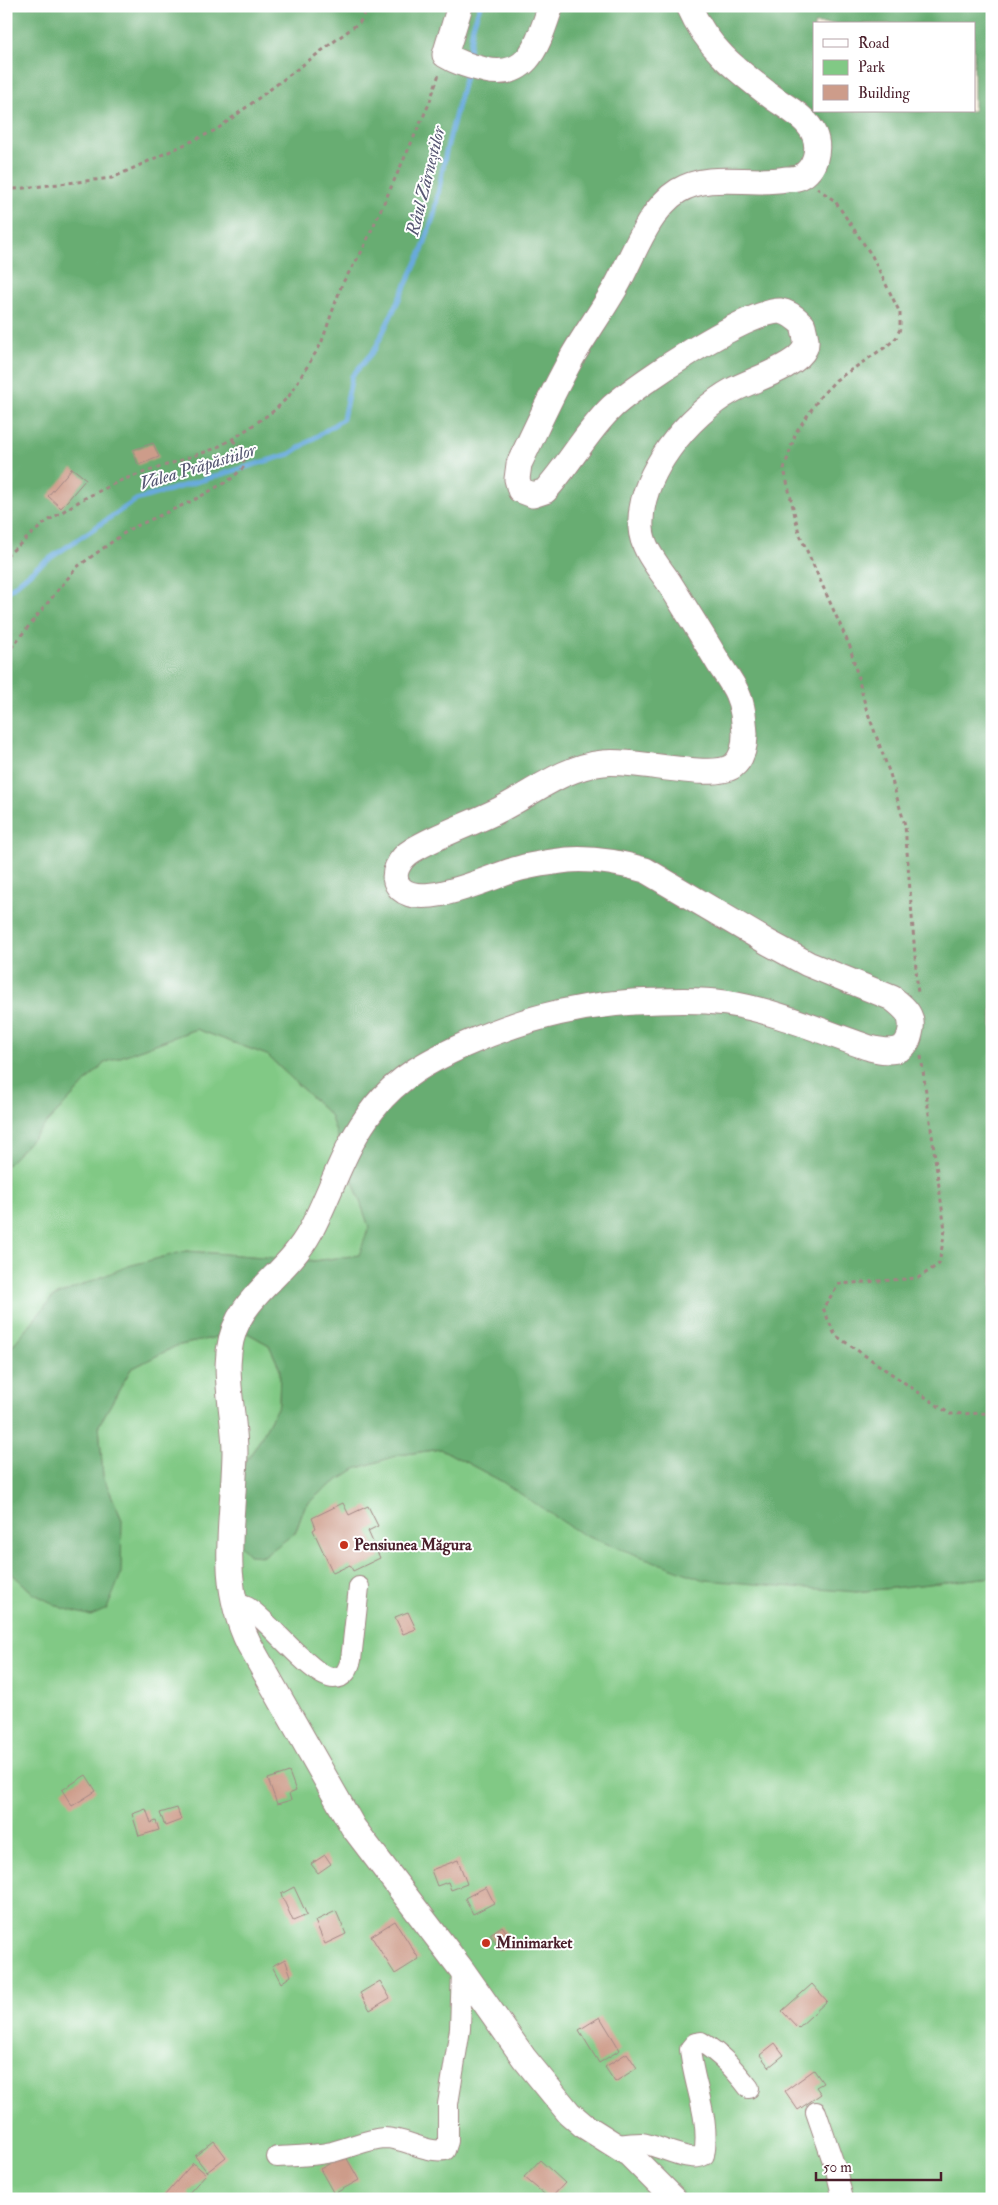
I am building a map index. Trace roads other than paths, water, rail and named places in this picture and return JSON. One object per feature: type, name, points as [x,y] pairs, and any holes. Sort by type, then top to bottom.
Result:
[{"type":"main road","points":[[460,6],[445,55],[461,64],[490,71],[513,71],[530,56],[551,6]]},
{"type":"main road","points":[[674,2199],[643,2166],[617,2145],[583,2125],[556,2099],[524,2058],[462,1970],[349,1820],[249,1644],[240,1626],[233,1602],[229,1556],[235,1446],[228,1369],[232,1336],[240,1318],[294,1257],[309,1234],[358,1130],[374,1107],[396,1084],[413,1070],[431,1060],[490,1034],[573,1008],[610,1003],[673,1000],[724,1003],[758,1009],[870,1048],[888,1051],[900,1049],[908,1040],[912,1027],[911,1017],[904,1007],[892,998],[808,964],[768,943],[645,870],[626,864],[600,860],[571,860],[541,864],[514,870],[437,895],[416,896],[403,891],[396,884],[396,871],[402,858],[415,849],[498,811],[568,773],[601,763],[619,762],[698,772],[718,772],[733,766],[743,753],[744,716],[737,693],[691,615],[646,548],[641,531],[642,507],[647,486],[659,463],[678,437],[707,408],[732,390],[792,362],[804,349],[806,337],[803,325],[783,311],[770,312],[709,342],[674,361],[612,408],[545,491],[533,495],[520,490],[517,479],[519,464],[571,359],[616,287],[655,213],[666,200],[679,190],[701,182],[776,181],[800,177],[816,159],[818,148],[814,133],[804,120],[741,73],[715,50],[698,26],[690,6]]},
{"type":"street","points":[[233,1602],[248,1608],[306,1662],[323,1675],[333,1678],[341,1676],[347,1670],[351,1660],[359,1586]]},
{"type":"street","points":[[277,2157],[308,2156],[332,2152],[381,2138],[398,2138],[435,2152],[445,2150],[448,2141],[448,2104],[460,2029],[462,1970]]},
{"type":"street","points":[[617,2145],[641,2143],[666,2149],[688,2158],[699,2158],[704,2154],[706,2145],[704,2118],[690,2049],[694,2043],[701,2042],[712,2048],[729,2063],[749,2088]]},
{"type":"street","points":[[816,2112],[836,2170],[843,2199]]},
{"type":"waterway","name":"Râul Zărneștilor","points":[[468,57],[473,26],[480,6]]},
{"type":"waterway","name":"Valea Prăpăstiilor","points":[[6,593],[37,567],[136,500],[290,454],[343,419],[352,376],[375,349],[422,251],[434,215],[446,152],[466,73]]},
{"type":"place","name":"Pensiunea Măgura","points":[[344,1545]]},
{"type":"place","name":"Minimarket","points":[[486,1943]]}]
